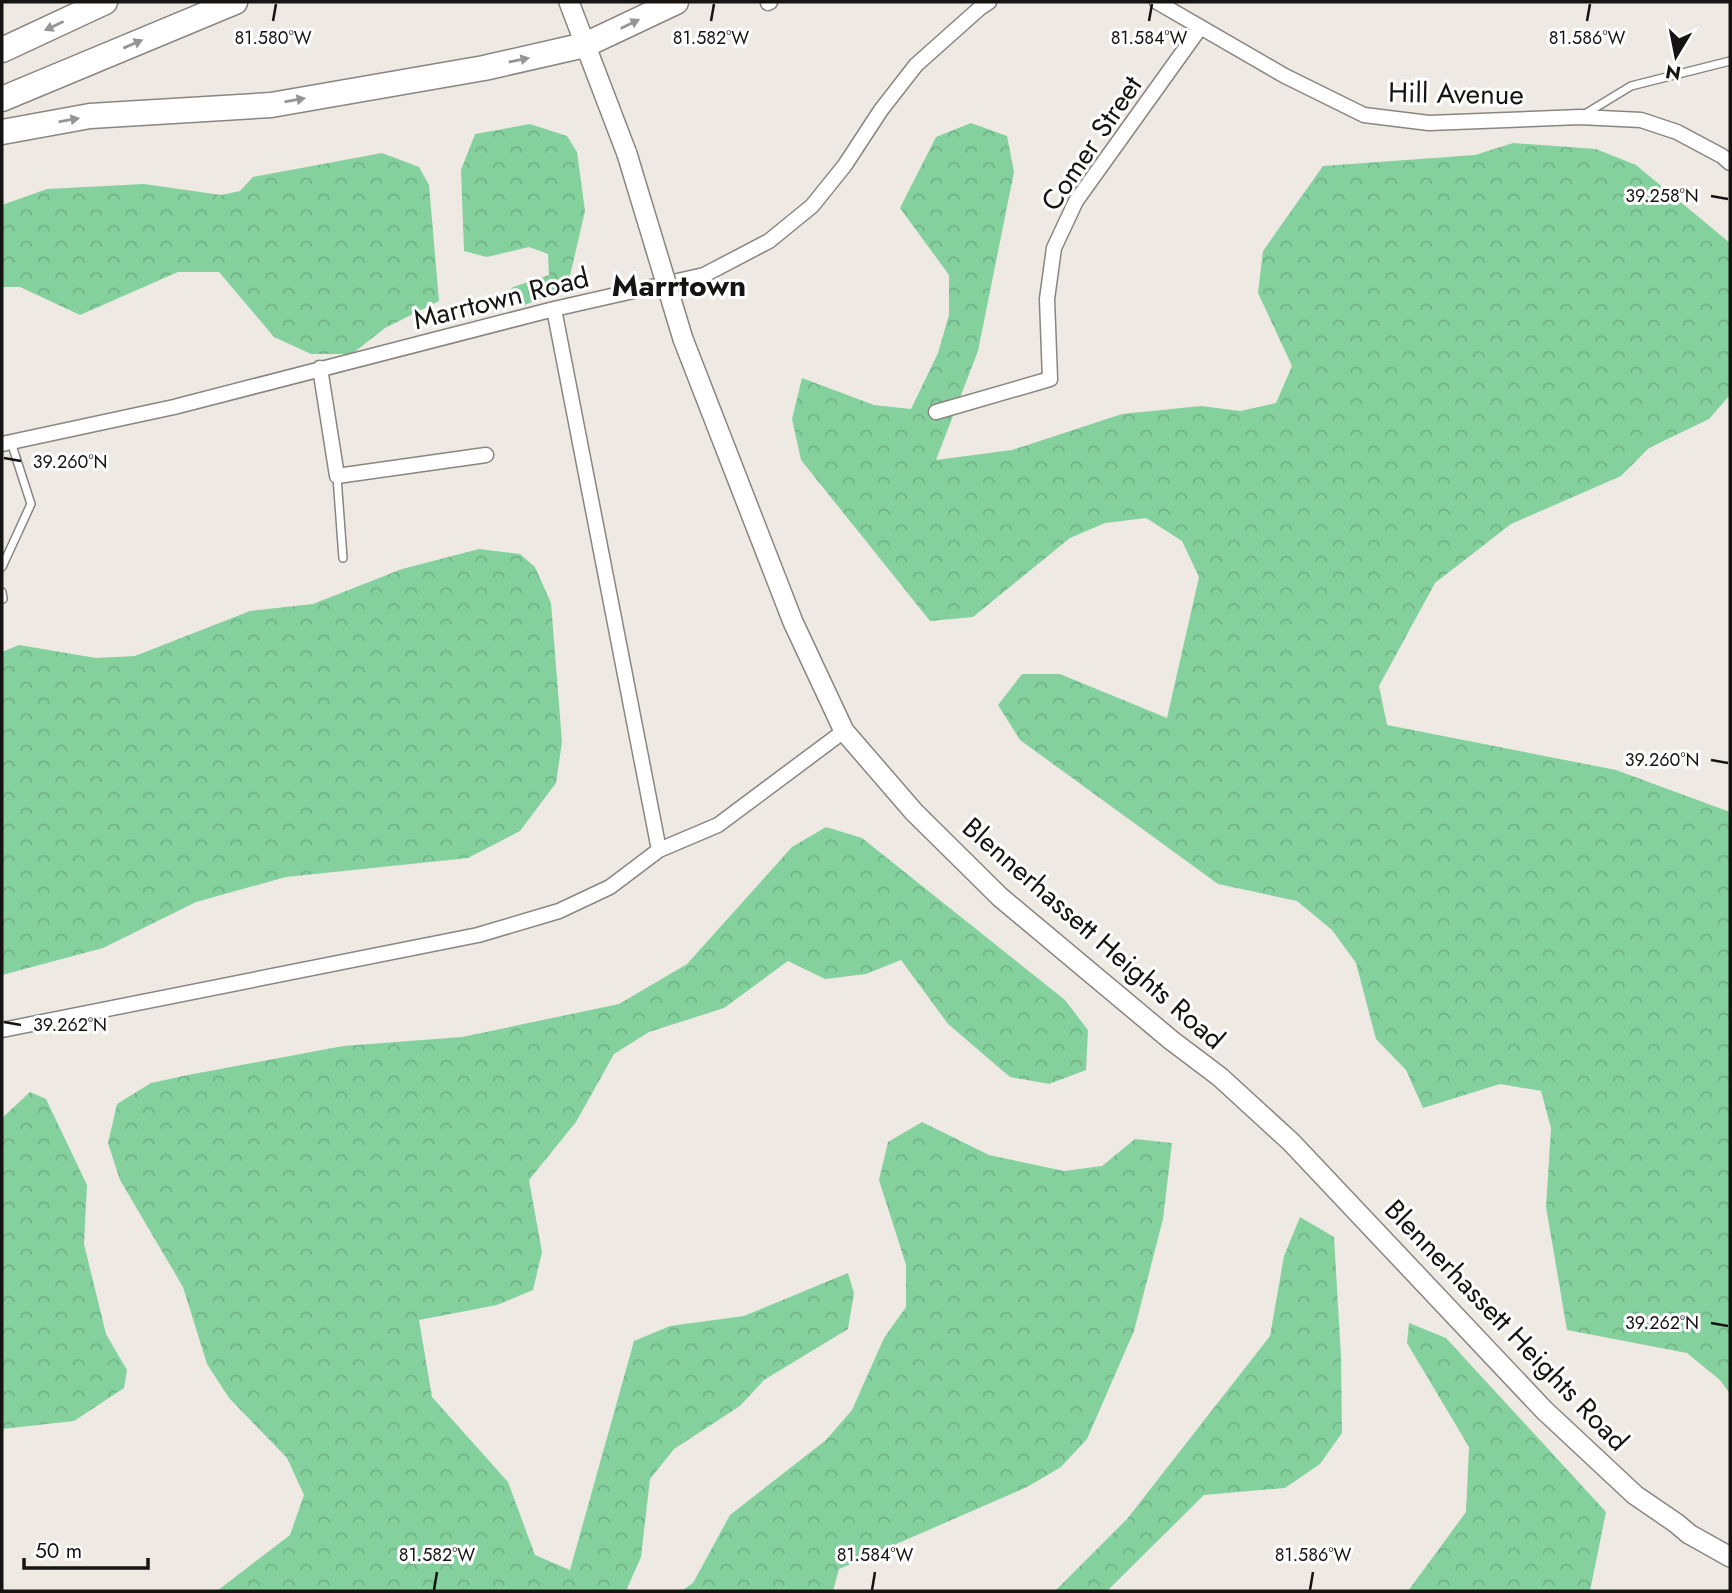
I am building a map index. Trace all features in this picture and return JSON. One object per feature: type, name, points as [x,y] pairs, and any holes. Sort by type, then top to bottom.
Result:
[{"type":"highway","points":[[2,50],[105,2]]},
{"type":"highway","points":[[2,99],[234,2]]},
{"type":"highway","points":[[2,132],[90,116],[271,105],[484,68],[585,45],[676,2]]},
{"type":"street","name":"Blennerhassett Heights Road","points":[[569,2],[627,155],[683,339],[793,622],[844,731],[914,812],[1000,897],[1171,1040],[1220,1077],[1291,1142],[1564,1429],[1635,1495],[1676,1522],[1689,1534],[1730,1557]]},
{"type":"street","name":"Marrtown Road","points":[[6,443],[174,407],[554,309],[704,275],[769,241],[812,206],[845,165],[915,65],[989,2]]},
{"type":"street","name":"Hill Avenue","points":[[1157,2],[1285,76],[1364,114],[1429,123],[1580,117],[1641,120],[1677,132],[1730,163]]},
{"type":"street","name":"Comer Street","points":[[936,412],[1050,379],[1046,299],[1054,248],[1076,201],[1200,28]]},
{"type":"street","points":[[554,309],[659,850]]},
{"type":"street","points":[[320,368],[337,476],[486,455]]},
{"type":"street","points":[[2,1030],[478,935],[559,911],[610,887],[659,850],[718,825],[844,731]]},
{"type":"lane","points":[[1580,117],[1631,86],[1730,61]]},
{"type":"lane","points":[[2,567],[31,504],[6,443]]},
{"type":"lane","points":[[337,476],[343,558]]},
{"type":"lane","points":[[2,592],[3,599]]},
{"type":"green space","points":[[971,123],[1007,136],[1014,172],[978,351],[936,460],[1012,450],[1122,414],[1201,406],[1240,411],[1276,403],[1292,366],[1258,293],[1263,251],[1323,166],[1475,155],[1513,143],[1596,149],[1636,165],[1730,243],[1730,395],[1709,419],[1649,448],[1621,476],[1511,524],[1435,583],[1379,686],[1387,725],[1616,770],[1730,812],[1730,1394],[1720,1380],[1687,1353],[1567,1330],[1546,1207],[1551,1128],[1541,1091],[1500,1084],[1423,1108],[1406,1070],[1376,1039],[1356,963],[1332,930],[1297,901],[1218,884],[1020,740],[998,705],[1022,674],[1060,674],[1167,718],[1199,577],[1182,541],[1146,518],[1105,523],[1070,538],[973,617],[930,621],[801,460],[792,419],[802,378],[874,405],[911,409],[938,353],[949,315],[949,275],[900,208],[936,137]]},
{"type":"green space","points":[[530,124],[567,136],[577,152],[585,211],[567,289],[522,306],[500,301],[513,287],[549,275],[548,254],[529,247],[487,257],[464,251],[461,170],[475,134]]},
{"type":"green space","points":[[382,153],[419,167],[429,185],[439,301],[385,328],[352,354],[311,354],[274,337],[219,272],[178,272],[80,315],[20,287],[2,287],[2,205],[47,189],[144,184],[221,195],[240,191],[253,177]]},
{"type":"green space","points":[[479,549],[520,554],[535,567],[551,603],[562,742],[556,783],[520,831],[468,858],[286,877],[196,902],[103,948],[2,975],[2,652],[19,645],[96,658],[135,656],[250,611],[313,604],[402,569]]},
{"type":"green space","points":[[826,827],[862,838],[1065,1000],[1088,1030],[1086,1070],[1049,1084],[1010,1077],[948,1024],[901,960],[866,974],[825,979],[788,961],[724,1008],[649,1032],[614,1054],[576,1122],[529,1180],[542,1252],[533,1290],[497,1305],[419,1320],[432,1397],[508,1482],[535,1555],[570,1570],[634,1341],[670,1326],[744,1316],[848,1273],[854,1293],[848,1329],[764,1380],[740,1406],[674,1449],[650,1479],[641,1557],[626,1591],[217,1591],[290,1535],[304,1495],[287,1458],[229,1398],[207,1364],[183,1287],[120,1180],[108,1143],[117,1104],[151,1083],[188,1075],[343,1046],[462,1037],[619,1004],[687,964],[792,847]]},
{"type":"green space","points":[[30,1092],[46,1099],[87,1185],[84,1244],[106,1334],[127,1370],[124,1388],[74,1421],[2,1429],[2,1118]]},
{"type":"green space","points":[[922,1122],[989,1155],[1064,1171],[1102,1166],[1135,1139],[1172,1143],[1163,1219],[1134,1331],[1087,1439],[1061,1467],[1027,1487],[839,1569],[833,1591],[681,1591],[693,1583],[730,1515],[826,1440],[852,1410],[884,1338],[906,1307],[906,1265],[879,1180],[888,1142]]},
{"type":"green space","points":[[1300,1217],[1334,1237],[1341,1356],[1342,1433],[1320,1464],[1285,1488],[1204,1495],[1107,1591],[1055,1591],[1127,1519],[1270,1336],[1284,1256]]},
{"type":"green space","points":[[1409,1323],[1446,1338],[1606,1512],[1590,1591],[1408,1591],[1466,1512],[1469,1447],[1407,1343]]},
{"type":"district","name":"Marrtown","points":[[679,286]]}]
